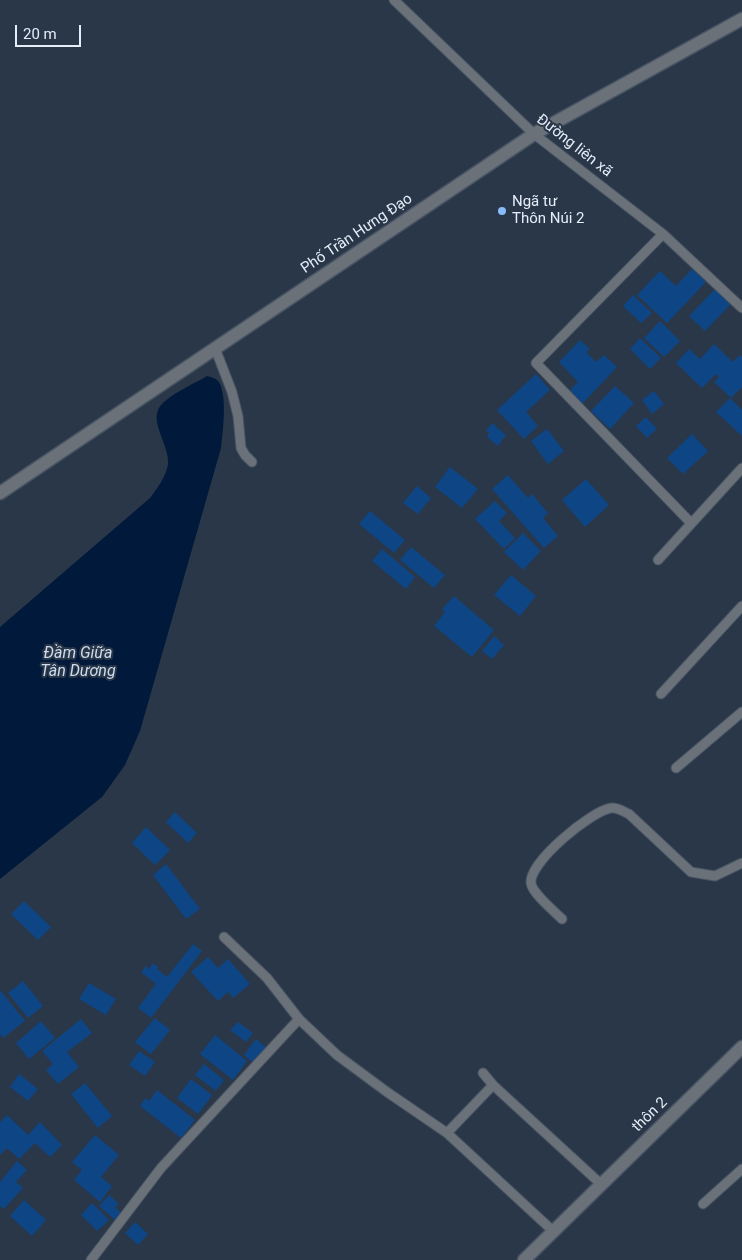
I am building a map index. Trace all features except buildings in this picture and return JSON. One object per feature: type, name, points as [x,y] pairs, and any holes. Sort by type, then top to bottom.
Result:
[{"type":"street","name":"Phố Trần Hưng Đạo","points":[[0,493],[534,134],[742,19]]},
{"type":"street","name":"thôn 2","points":[[531,1258],[553,1231],[742,1047]]},
{"type":"lane","name":"Đường liên xã","points":[[394,0],[534,134],[663,234],[742,308]]},
{"type":"lane","points":[[663,234],[536,363],[691,523]]},
{"type":"lane","points":[[215,348],[232,392],[238,416],[241,448],[252,462]]},
{"type":"lane","points":[[658,560],[742,468]]},
{"type":"lane","points":[[661,694],[742,606]]},
{"type":"lane","points":[[676,768],[742,712]]},
{"type":"lane","points":[[562,919],[535,892],[531,883],[534,875],[541,862],[568,832],[609,808],[618,808],[629,814],[691,872],[716,876],[742,863]]},
{"type":"lane","points":[[224,937],[267,978],[299,1019],[337,1055],[386,1092],[447,1133],[553,1231]]},
{"type":"lane","points":[[91,1260],[161,1168],[299,1019]]},
{"type":"lane","points":[[483,1073],[493,1085],[602,1185]]},
{"type":"lane","points":[[447,1133],[493,1085]]},
{"type":"lane","points":[[703,1204],[742,1169]]},
{"type":"water","name":"Đầm Giữa Tân Dương","points":[[207,376],[218,381],[222,391],[224,416],[221,448],[140,731],[125,765],[102,797],[0,879],[0,627],[150,498],[164,478],[168,464],[168,457],[158,428],[157,414],[159,408],[174,394]]},
{"type":"place","name":"Ngã tư Thôn Núi 2","points":[[502,211]]}]
